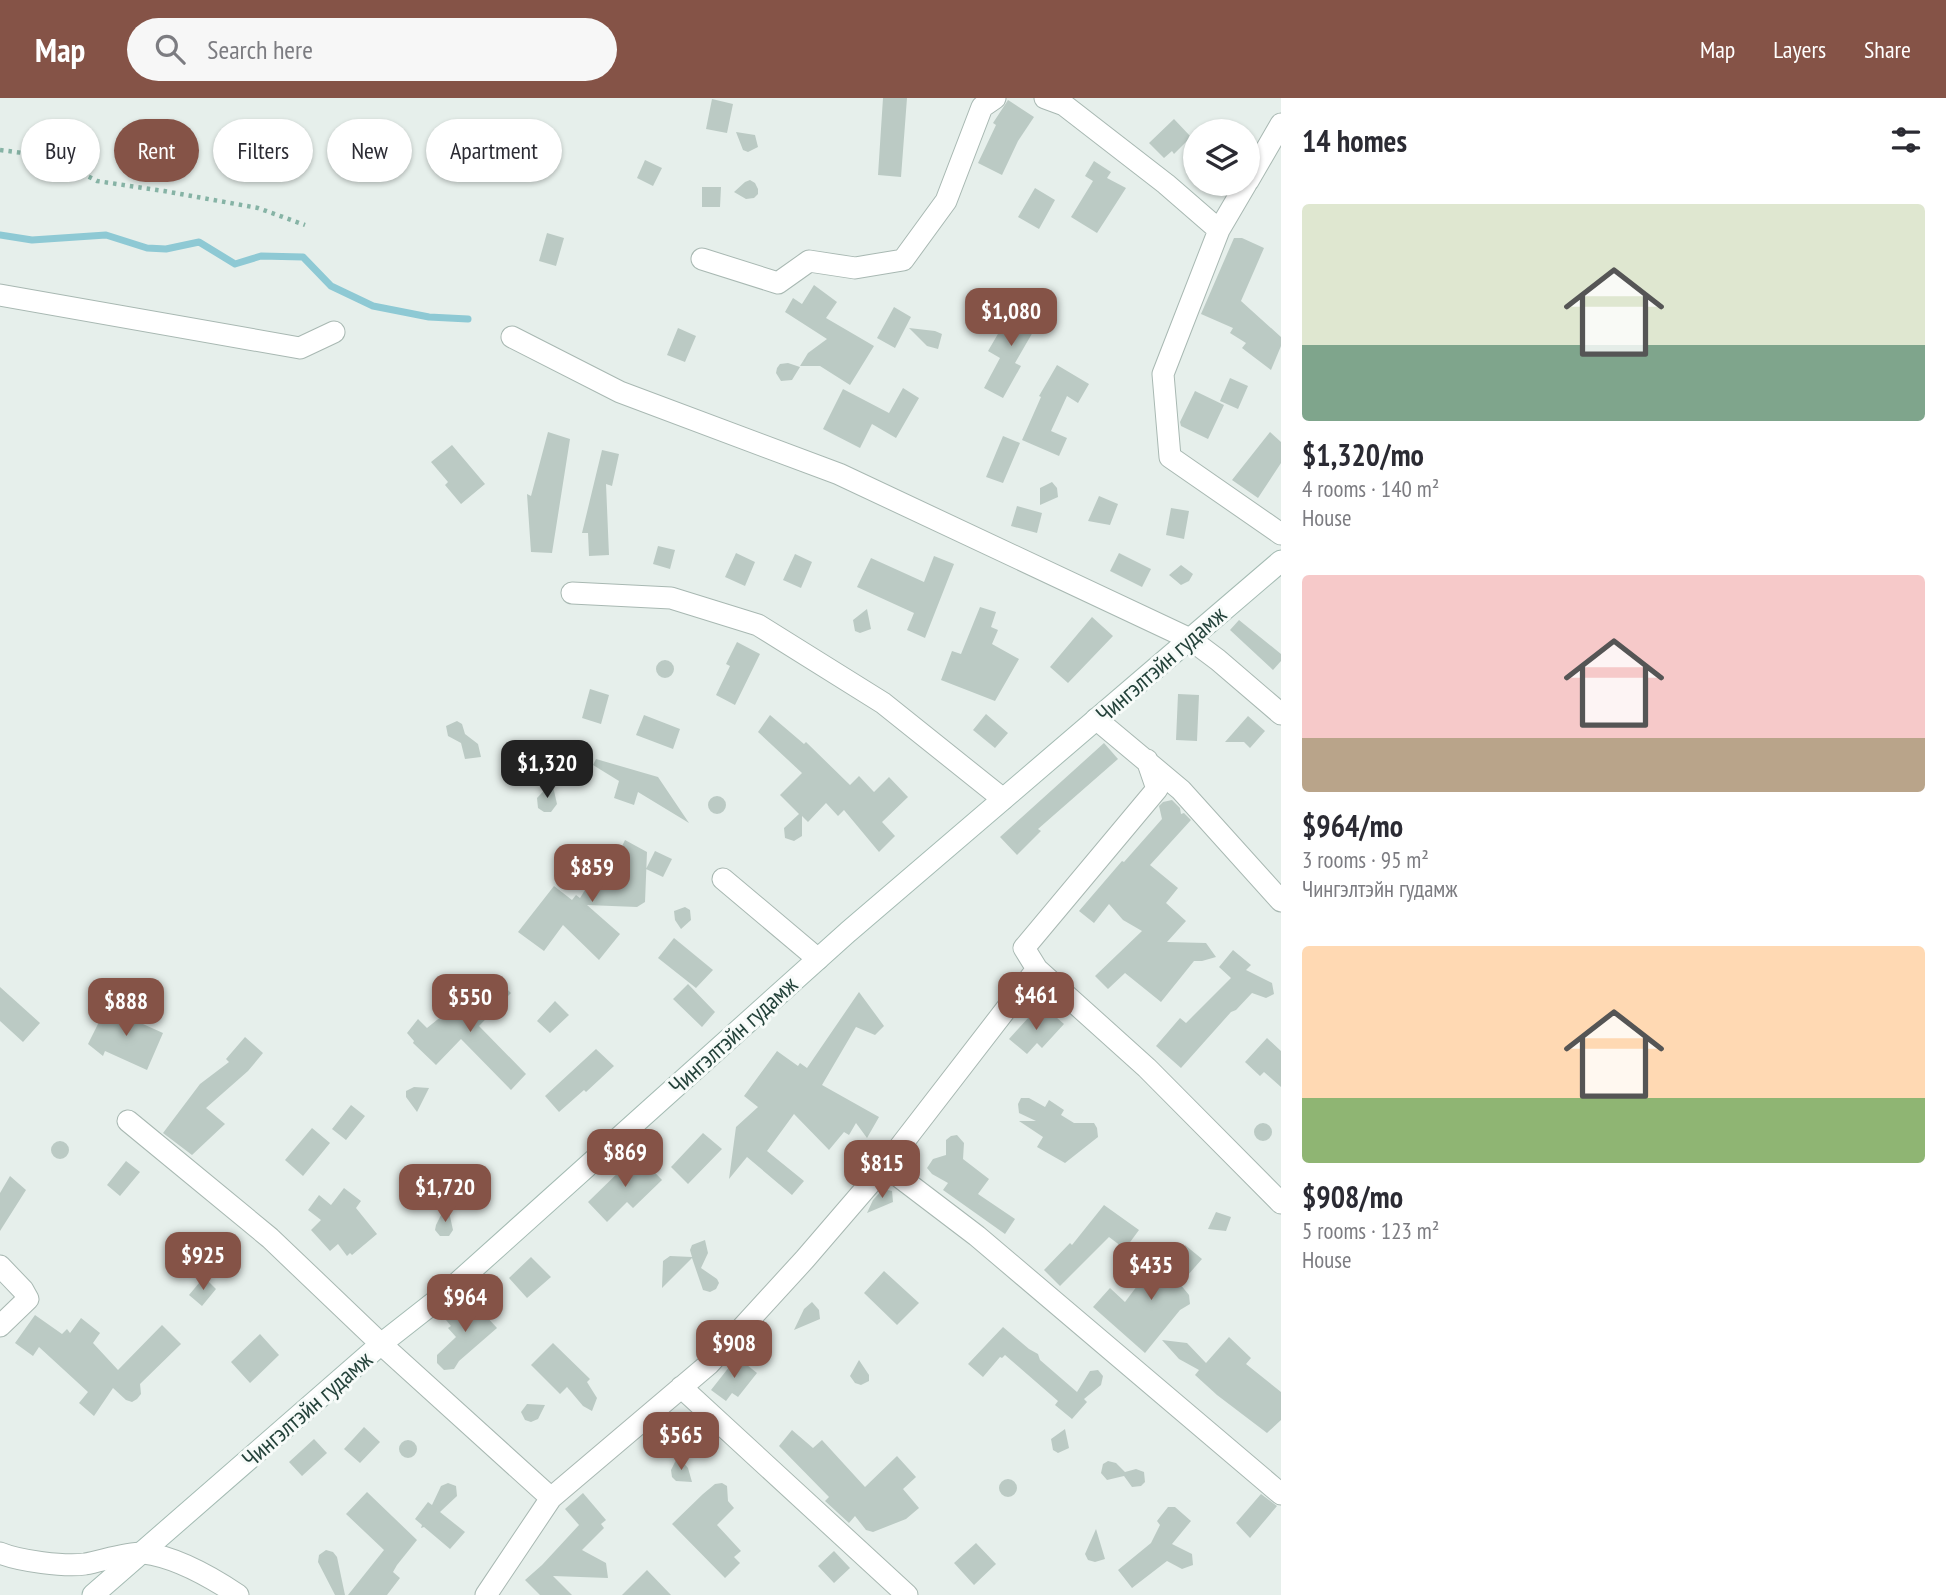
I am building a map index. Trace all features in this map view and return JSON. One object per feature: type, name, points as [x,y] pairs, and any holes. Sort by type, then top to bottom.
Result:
[{"type":"street","points":[[702,259],[778,283],[809,261],[855,268],[903,260],[946,201],[982,107],[995,98]]},
{"type":"street","points":[[1057,100],[1166,184],[1219,230]]},
{"type":"street","points":[[1260,160],[1281,124]]},
{"type":"street","points":[[1239,196],[1219,230],[1163,374],[1170,457],[1281,534]]},
{"type":"street","points":[[0,295],[300,348],[334,332]]},
{"type":"street","points":[[512,337],[620,392],[839,474],[1190,639],[1219,660],[1281,714]]},
{"type":"street","name":"Чингэлтэйн гудамж","points":[[93,1595],[382,1344],[446,1293],[818,959],[1281,561]]},
{"type":"street","points":[[572,593],[671,598],[758,625],[883,703],[1003,799]]},
{"type":"street","points":[[1096,719],[1181,790],[1281,901]]},
{"type":"street","points":[[1147,760],[1157,789],[1024,948],[1037,969],[1147,1068],[1281,1203]]},
{"type":"street","points":[[723,879],[818,959]]},
{"type":"street","points":[[486,1595],[551,1498],[709,1364],[805,1259],[885,1166],[1037,969]]},
{"type":"street","points":[[128,1121],[270,1238],[551,1498]]},
{"type":"street","points":[[885,1166],[977,1237],[1281,1494]]},
{"type":"street","points":[[0,1266],[28,1299],[0,1326]]},
{"type":"street","points":[[681,1387],[907,1595]]},
{"type":"street","points":[[0,1553],[16,1559],[81,1565],[142,1553],[179,1563],[238,1595]]},
{"type":"path","points":[[0,149],[31,154],[68,166],[97,181],[258,208],[305,225]]},
{"type":"building","points":[[883,98],[907,98],[901,177],[878,175]]},
{"type":"building","points":[[712,99],[733,104],[727,133],[706,129]]},
{"type":"building","points":[[1008,100],[1034,117],[1018,141],[1002,175],[978,163],[996,125],[993,123]]},
{"type":"building","points":[[1174,119],[1183,129],[1183,145],[1174,154],[1172,151],[1164,158],[1149,143]]},
{"type":"building","points":[[736,132],[755,135],[758,147],[748,152],[743,150]]},
{"type":"building","points":[[645,160],[662,168],[653,186],[637,178]]},
{"type":"building","points":[[1094,161],[1111,172],[1107,178],[1126,188],[1097,233],[1071,217],[1093,181],[1085,176]]},
{"type":"building","points":[[750,180],[758,189],[754,198],[746,199],[734,192],[745,182]]},
{"type":"building","points":[[702,187],[721,187],[720,207],[702,207]]},
{"type":"building","points":[[1035,188],[1055,200],[1039,229],[1018,217]]},
{"type":"building","points":[[547,233],[564,238],[556,266],[539,261]]},
{"type":"building","points":[[1234,238],[1242,238],[1264,248],[1241,301],[1281,337],[1281,346],[1271,370],[1242,348],[1246,343],[1230,333],[1233,328],[1201,314]]},
{"type":"building","points":[[814,285],[837,302],[826,318],[874,346],[850,385],[820,366],[800,366],[808,353],[827,339],[785,312],[793,298],[802,304]]},
{"type":"building","points":[[1016,303],[1041,318],[1015,363],[1021,366],[1003,398],[984,388],[1000,358],[988,351]]},
{"type":"building","points":[[894,307],[911,317],[895,348],[877,338]]},
{"type":"building","points":[[678,328],[696,336],[685,362],[667,355]]},
{"type":"building","points":[[909,328],[942,334],[938,349],[927,346]]},
{"type":"building","points":[[788,363],[800,367],[792,380],[781,381],[776,373],[777,368],[780,364]]},
{"type":"building","points":[[1057,365],[1089,384],[1078,403],[1067,396],[1051,431],[1067,438],[1059,456],[1022,440],[1041,397],[1039,396]]},
{"type":"building","points":[[1230,378],[1248,386],[1238,409],[1220,401]]},
{"type":"building","points":[[903,388],[919,398],[896,438],[872,424],[860,448],[823,429],[843,389],[889,413]]},
{"type":"building","points":[[1195,391],[1224,405],[1208,439],[1181,426],[1180,422]]},
{"type":"building","points":[[548,432],[570,439],[552,553],[531,552],[527,494],[531,496]]},
{"type":"building","points":[[1270,432],[1281,442],[1281,463],[1258,498],[1232,480]]},
{"type":"building","points":[[1003,436],[1020,443],[1003,483],[986,477]]},
{"type":"building","points":[[452,445],[485,484],[461,504],[445,485],[448,482],[431,462]]},
{"type":"building","points":[[602,450],[619,454],[612,486],[606,484],[609,555],[589,556],[588,533],[582,533]]},
{"type":"building","points":[[1052,482],[1057,488],[1058,497],[1040,505],[1040,488]]},
{"type":"building","points":[[1099,496],[1118,504],[1110,525],[1088,521]]},
{"type":"building","points":[[1017,506],[1042,513],[1037,533],[1011,526]]},
{"type":"building","points":[[1171,508],[1189,511],[1184,539],[1166,535]]},
{"type":"building","points":[[658,546],[675,550],[670,569],[653,564]]},
{"type":"building","points":[[736,553],[755,562],[745,586],[725,577]]},
{"type":"building","points":[[1119,553],[1151,569],[1142,587],[1110,571]]},
{"type":"building","points":[[795,554],[812,562],[801,588],[783,580]]},
{"type":"building","points":[[934,556],[954,564],[925,638],[907,630],[914,613],[857,587],[871,558],[924,582]]},
{"type":"building","points":[[1181,565],[1193,574],[1189,581],[1181,585],[1169,575]]},
{"type":"building","points":[[980,607],[996,612],[991,627],[998,630],[992,644],[1019,659],[995,701],[941,680],[952,651],[961,654]]},
{"type":"building","points":[[867,609],[871,629],[860,633],[855,631],[853,620]]},
{"type":"building","points":[[1092,617],[1113,636],[1068,683],[1050,667]]},
{"type":"building","points":[[1239,620],[1281,654],[1281,661],[1273,670],[1230,630]]},
{"type":"building","points":[[737,642],[760,654],[735,705],[716,695],[730,666],[726,664]]},
{"type":"building","points":[[661,660],[669,660],[674,669],[672,676],[661,678],[656,673],[656,665]]},
{"type":"building","points":[[590,689],[609,695],[601,724],[582,718]]},
{"type":"building","points":[[1178,694],[1199,695],[1197,741],[1176,740]]},
{"type":"building","points":[[986,714],[1008,733],[995,748],[973,730]]},
{"type":"building","points":[[644,715],[680,729],[673,749],[636,735]]},
{"type":"building","points":[[770,715],[804,744],[806,742],[850,785],[859,776],[874,792],[889,777],[908,797],[882,822],[895,836],[879,852],[844,810],[838,816],[826,803],[808,822],[802,816],[802,836],[794,841],[785,838],[784,828],[799,814],[780,795],[802,773],[758,732]]},
{"type":"building","points":[[1248,716],[1265,731],[1250,748],[1244,742],[1225,742]]},
{"type":"building","points":[[457,721],[462,724],[465,734],[478,744],[481,757],[465,759],[461,743],[448,736],[446,726]]},
{"type":"building","points":[[1104,743],[1118,759],[1038,829],[1041,831],[1017,855],[1000,837]]},
{"type":"building","points":[[596,759],[658,777],[689,823],[638,792],[634,805],[614,798],[619,781],[593,765]]},
{"type":"building","points":[[552,782],[557,804],[551,812],[544,812],[538,808],[537,798]]},
{"type":"building","points":[[717,796],[725,801],[726,805],[721,813],[717,814],[709,809],[708,805],[713,797]]},
{"type":"building","points":[[1172,800],[1180,808],[1181,814],[1184,813],[1191,820],[1150,865],[1178,888],[1166,903],[1186,921],[1167,942],[1206,943],[1216,957],[1194,961],[1161,1002],[1125,973],[1108,989],[1095,976],[1142,931],[1123,920],[1109,904],[1094,923],[1079,911],[1162,819],[1159,806]]},
{"type":"building","points":[[625,840],[647,852],[645,902],[637,907],[587,905],[620,934],[599,960],[563,925],[544,951],[518,932],[554,886],[572,900],[576,895],[580,898],[600,866],[610,871]]},
{"type":"building","points":[[655,851],[672,859],[663,877],[646,869]]},
{"type":"building","points":[[685,907],[690,910],[691,920],[681,929],[675,920],[674,911]]},
{"type":"building","points":[[674,938],[713,970],[696,988],[658,958]]},
{"type":"building","points":[[1233,950],[1251,965],[1246,970],[1272,983],[1274,994],[1266,998],[1252,993],[1231,1012],[1181,1068],[1156,1046],[1180,1018],[1186,1023],[1231,978],[1219,967]]},
{"type":"building","points":[[493,976],[511,993],[479,1026],[526,1074],[511,1090],[461,1039],[436,1065],[413,1043],[407,1033],[418,1019],[427,1028],[453,1007],[458,1013]]},
{"type":"building","points":[[688,984],[715,1012],[702,1027],[673,999]]},
{"type":"building","points":[[0,987],[40,1023],[23,1042],[0,1021]]},
{"type":"building","points":[[859,992],[884,1026],[875,1035],[856,1027],[822,1085],[879,1117],[867,1138],[856,1123],[849,1135],[844,1132],[829,1150],[794,1114],[767,1151],[804,1181],[792,1195],[747,1157],[729,1179],[736,1127],[758,1107],[744,1096],[777,1051],[798,1066],[800,1063],[807,1068]]},
{"type":"building","points":[[555,1001],[569,1015],[550,1033],[537,1021]]},
{"type":"building","points":[[122,1005],[130,1009],[134,1020],[163,1033],[147,1070],[105,1051],[103,1056],[88,1044],[100,1020],[106,1022],[116,1007]]},
{"type":"building","points":[[1048,1010],[1064,1024],[1042,1048],[1037,1043],[1027,1054],[1009,1039],[1029,1017],[1036,1023]]},
{"type":"building","points":[[245,1037],[263,1053],[248,1071],[206,1108],[225,1124],[192,1155],[163,1133],[200,1084],[229,1062],[226,1059]]},
{"type":"building","points":[[1267,1038],[1281,1051],[1281,1087],[1264,1072],[1260,1076],[1245,1062]]},
{"type":"building","points":[[596,1049],[614,1066],[559,1112],[545,1096]]},
{"type":"building","points":[[414,1087],[429,1088],[417,1112],[406,1097],[406,1091]]},
{"type":"building","points":[[1021,1098],[1029,1098],[1045,1107],[1049,1100],[1064,1110],[1061,1115],[1074,1123],[1094,1123],[1098,1137],[1065,1163],[1037,1147],[1043,1137],[1019,1121],[1036,1121],[1019,1113],[1018,1104]]},
{"type":"building","points":[[351,1105],[365,1116],[346,1140],[332,1129]]},
{"type":"building","points":[[1263,1123],[1269,1126],[1272,1132],[1269,1138],[1263,1141],[1257,1138],[1254,1132],[1257,1126]]},
{"type":"building","points":[[312,1128],[330,1143],[303,1176],[285,1160]]},
{"type":"building","points":[[703,1133],[722,1149],[688,1184],[671,1167]]},
{"type":"building","points":[[957,1135],[964,1143],[963,1159],[989,1179],[978,1194],[1015,1219],[1005,1234],[943,1190],[948,1183],[927,1168],[933,1159],[946,1155],[946,1140]]},
{"type":"building","points":[[60,1141],[66,1144],[69,1150],[66,1156],[60,1159],[54,1156],[51,1150],[54,1144]]},
{"type":"building","points":[[642,1159],[662,1180],[633,1208],[627,1202],[607,1222],[588,1202],[628,1163],[634,1167]]},
{"type":"building","points":[[126,1161],[140,1172],[120,1196],[107,1185]]},
{"type":"building","points":[[10,1176],[26,1190],[0,1231],[0,1193]]},
{"type":"building","points":[[344,1188],[361,1201],[356,1208],[377,1234],[352,1255],[350,1253],[347,1256],[338,1244],[330,1251],[311,1230],[321,1220],[308,1210],[319,1195],[331,1205]]},
{"type":"building","points":[[883,1189],[892,1191],[893,1202],[867,1213],[873,1200]]},
{"type":"building","points":[[447,1203],[453,1230],[449,1236],[440,1236],[435,1230],[436,1225]]},
{"type":"building","points":[[1104,1205],[1139,1230],[1125,1249],[1109,1237],[1060,1286],[1044,1270],[1070,1243],[1072,1245]]},
{"type":"building","points":[[1216,1212],[1231,1217],[1226,1231],[1208,1229]]},
{"type":"building","points":[[705,1240],[708,1253],[701,1268],[717,1279],[719,1283],[716,1289],[710,1292],[703,1290],[692,1258],[662,1288],[663,1261],[670,1256],[692,1257],[692,1245]]},
{"type":"building","points":[[1185,1245],[1202,1259],[1180,1284],[1189,1295],[1190,1304],[1180,1310],[1145,1353],[1093,1307],[1110,1288],[1125,1302],[1149,1270],[1158,1277]]},
{"type":"building","points":[[531,1257],[551,1277],[527,1298],[509,1278]]},
{"type":"building","points":[[884,1271],[919,1303],[897,1325],[864,1293]]},
{"type":"building","points":[[204,1277],[216,1289],[202,1306],[189,1295]]},
{"type":"building","points":[[466,1300],[473,1307],[475,1304],[497,1328],[459,1361],[454,1369],[444,1370],[437,1363],[437,1355],[456,1337],[448,1328],[451,1326],[446,1320]]},
{"type":"building","points":[[812,1302],[819,1310],[820,1319],[794,1330],[804,1309]]},
{"type":"building","points":[[35,1315],[62,1334],[67,1329],[70,1333],[81,1318],[100,1333],[93,1343],[118,1370],[162,1325],[181,1344],[140,1384],[141,1394],[137,1399],[132,1402],[126,1400],[113,1388],[94,1416],[79,1403],[88,1392],[39,1347],[33,1356],[15,1343]]},
{"type":"building","points":[[1003,1327],[1038,1354],[1040,1360],[1077,1392],[1090,1371],[1098,1370],[1103,1376],[1101,1385],[1084,1399],[1087,1402],[1072,1419],[1055,1405],[1058,1401],[1005,1355],[1000,1357],[983,1377],[968,1364]]},
{"type":"building","points":[[260,1334],[279,1355],[250,1383],[231,1362]]},
{"type":"building","points":[[1229,1337],[1251,1358],[1246,1364],[1281,1392],[1281,1420],[1267,1433],[1217,1395],[1195,1375],[1199,1370],[1179,1359],[1162,1340],[1187,1343],[1206,1363]]},
{"type":"building","points":[[553,1343],[590,1379],[587,1382],[597,1398],[592,1411],[583,1406],[567,1387],[560,1394],[531,1365]]},
{"type":"building","points":[[737,1357],[757,1373],[738,1397],[732,1393],[726,1401],[711,1390]]},
{"type":"building","points":[[859,1360],[869,1375],[869,1381],[861,1385],[855,1383],[850,1376]]},
{"type":"building","points":[[527,1404],[545,1405],[538,1419],[531,1422],[525,1420],[521,1412]]},
{"type":"building","points":[[364,1427],[380,1442],[360,1463],[344,1449]]},
{"type":"building","points":[[1065,1429],[1069,1448],[1058,1453],[1053,1450],[1051,1439]]},
{"type":"building","points":[[792,1430],[813,1448],[822,1440],[865,1487],[897,1456],[916,1477],[903,1489],[919,1508],[906,1519],[873,1532],[866,1530],[855,1516],[849,1523],[825,1501],[829,1497],[779,1446]]},
{"type":"building","points":[[314,1439],[327,1453],[302,1476],[289,1462]]},
{"type":"building","points":[[404,1440],[412,1440],[417,1449],[415,1456],[404,1458],[399,1453],[399,1445]]},
{"type":"building","points":[[678,1456],[688,1468],[692,1482],[676,1481],[672,1477],[671,1470]]},
{"type":"building","points":[[1108,1461],[1116,1463],[1125,1472],[1136,1469],[1144,1472],[1145,1482],[1141,1486],[1132,1487],[1124,1476],[1107,1480],[1101,1473],[1103,1464]]},
{"type":"building","points":[[1008,1479],[1014,1482],[1017,1488],[1014,1494],[1008,1497],[1002,1494],[999,1488],[1002,1482]]},
{"type":"building","points":[[448,1483],[456,1486],[457,1496],[440,1512],[465,1532],[450,1549],[424,1527],[421,1528],[422,1525],[415,1519],[428,1502],[432,1505],[441,1486]]},
{"type":"building","points":[[722,1483],[727,1486],[728,1501],[734,1508],[717,1525],[741,1551],[734,1557],[740,1563],[725,1578],[672,1524],[715,1484]]},
{"type":"building","points":[[367,1492],[417,1540],[393,1572],[400,1578],[387,1595],[348,1595],[384,1550],[346,1514]]},
{"type":"building","points":[[583,1493],[606,1520],[601,1524],[604,1528],[582,1550],[606,1563],[608,1578],[553,1576],[572,1595],[540,1595],[525,1580],[579,1525],[565,1509]]},
{"type":"building","points":[[1261,1494],[1277,1506],[1250,1538],[1236,1523]]},
{"type":"building","points":[[1168,1507],[1175,1507],[1191,1521],[1172,1544],[1192,1554],[1193,1565],[1182,1569],[1167,1561],[1132,1588],[1118,1570],[1151,1543],[1160,1525],[1157,1521]]},
{"type":"building","points":[[1096,1529],[1105,1559],[1095,1562],[1088,1560],[1085,1554]]},
{"type":"building","points":[[976,1543],[996,1564],[974,1585],[954,1563]]},
{"type":"building","points":[[326,1550],[337,1557],[345,1595],[335,1595],[318,1562],[319,1555]]},
{"type":"building","points":[[834,1551],[850,1568],[834,1583],[818,1566]]},
{"type":"building","points":[[647,1570],[671,1595],[622,1595]]},
{"type":"waterway","points":[[0,235],[32,240],[106,235],[147,248],[166,249],[199,242],[235,264],[261,256],[303,257],[331,286],[373,306],[429,317],[468,319]]}]
